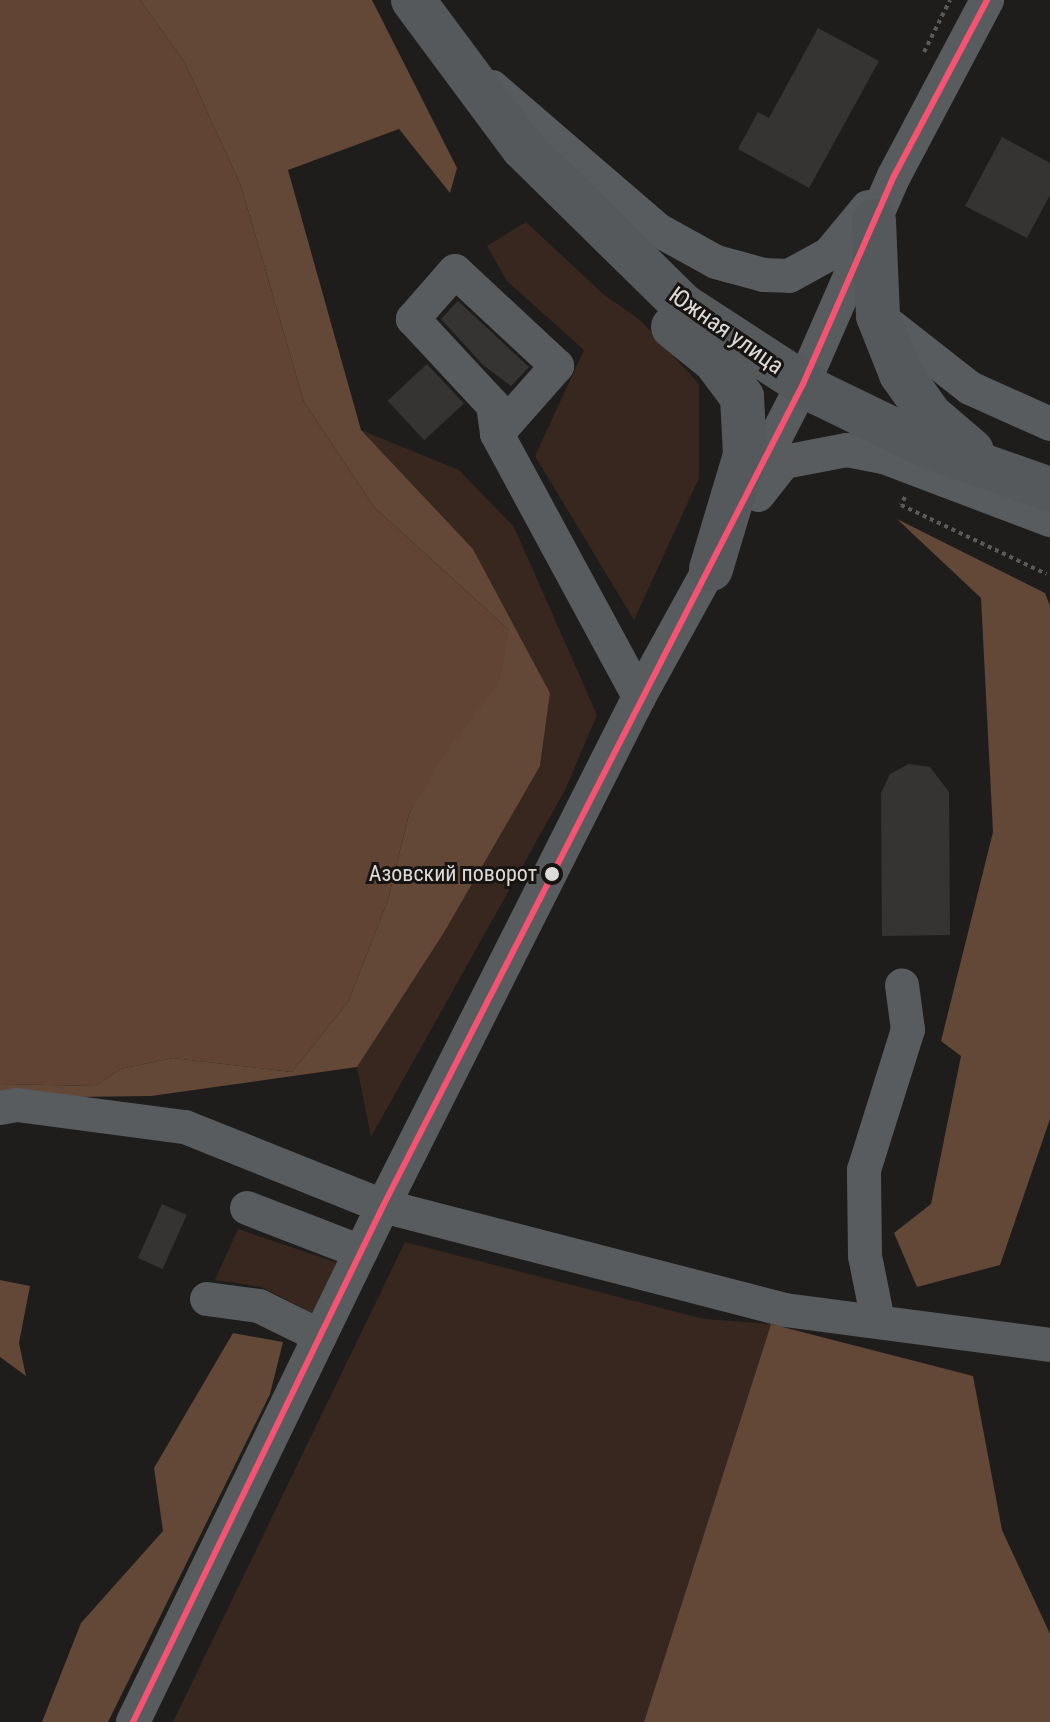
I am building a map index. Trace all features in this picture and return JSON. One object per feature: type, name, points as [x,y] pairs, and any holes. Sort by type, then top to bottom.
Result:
[{"type":"highway","name":"Южная улица","points":[[413,0],[523,148],[607,235],[684,306],[803,384],[912,439],[1038,485]]},
{"type":"highway","points":[[413,0],[484,129],[614,280],[715,361],[742,397],[745,455],[718,555]]},
{"type":"highway","points":[[874,221],[878,316],[901,374],[930,415],[963,446],[1038,485]]},
{"type":"street","points":[[133,1722],[383,1206],[639,697],[718,555],[803,384],[894,176],[987,0]]},
{"type":"street","points":[[442,43],[658,230],[716,262],[764,275],[789,276],[829,254],[894,176]]},
{"type":"street","points":[[497,434],[557,366],[455,271],[413,319],[493,405],[497,434],[639,697]]},
{"type":"street","points":[[878,316],[970,388],[1050,424]]},
{"type":"street","points":[[718,555],[784,462],[847,450],[906,464],[1050,520]]},
{"type":"street","points":[[878,1321],[865,1256],[864,1170],[908,1030],[902,985]]},
{"type":"street","points":[[0,1108],[17,1105],[185,1127],[383,1206],[785,1310],[1050,1345]]},
{"type":"street","points":[[247,1208],[361,1252]]},
{"type":"street","points":[[207,1299],[259,1306],[320,1336]]},
{"type":"shaded area","points":[[0,0],[140,0],[185,63],[241,186],[304,402],[374,507],[509,630],[500,681],[442,758],[409,814],[388,900],[348,1002],[292,1072],[173,1058],[120,1069],[96,1086],[0,1084]]},
{"type":"shaded area","points":[[140,0],[372,0],[457,168],[450,193],[399,129],[288,170],[361,430],[473,549],[550,693],[540,766],[443,934],[357,1067],[151,1096],[0,1098],[0,1084],[96,1086],[120,1069],[173,1058],[292,1072],[348,1002],[388,900],[409,814],[509,630],[374,507],[304,402],[241,186],[185,63]]},
{"type":"shaded area","points":[[526,222],[603,294],[640,320],[699,384],[699,478],[634,620],[535,456],[584,350],[507,281],[487,246]]},
{"type":"shaded area","points":[[361,430],[459,470],[514,527],[597,715],[565,790],[371,1137],[357,1067],[540,766],[550,693],[473,549]]},
{"type":"shaded area","points":[[897,519],[1045,593],[1050,606],[1050,1119],[1000,1265],[917,1287],[894,1233],[931,1204],[961,1056],[941,1041],[993,832],[981,598]]},
{"type":"shaded area","points":[[238,1229],[353,1268],[328,1321],[261,1287],[215,1280]]},
{"type":"shaded area","points":[[405,1242],[704,1319],[771,1324],[644,1722],[173,1722]]},
{"type":"shaded area","points":[[0,1280],[30,1286],[19,1343],[26,1376],[0,1357]]},
{"type":"shaded area","points":[[771,1324],[973,1376],[1002,1530],[1050,1634],[1050,1722],[644,1722]]},
{"type":"shaded area","points":[[233,1333],[283,1342],[270,1394],[108,1722],[42,1722],[81,1623],[163,1531],[154,1468]]},
{"type":"building","points":[[818,28],[879,61],[809,188],[738,149],[758,112],[769,118]]},
{"type":"building","points":[[1002,137],[1050,163],[1050,195],[1027,238],[965,206]]},
{"type":"building","points":[[458,301],[529,367],[511,386],[483,365],[441,319]]},
{"type":"building","points":[[427,364],[464,403],[424,440],[388,401]]},
{"type":"building","points":[[909,764],[930,767],[949,792],[950,935],[882,936],[881,793],[890,774]]},
{"type":"building","points":[[162,1204],[187,1215],[163,1269],[138,1258]]},
{"type":"transit line","points":[[133,1722],[383,1206],[803,384],[894,176],[987,0]]},
{"type":"place","name":"Азовский поворот","points":[[552,874]]}]
